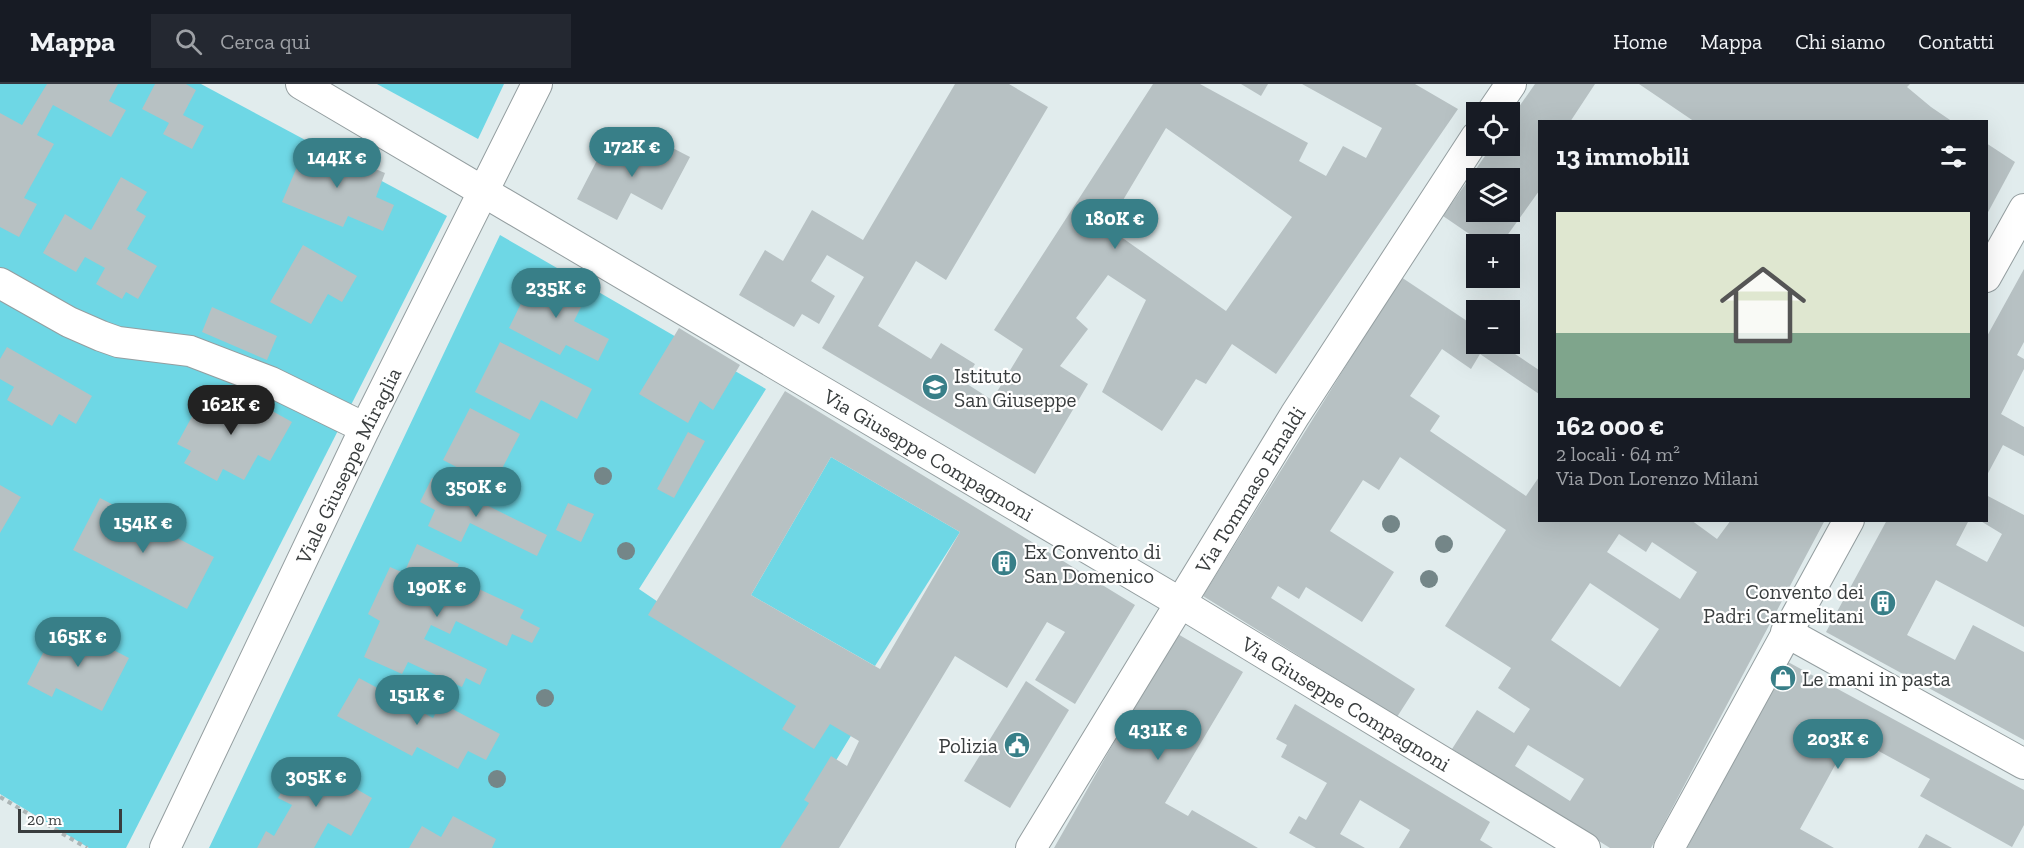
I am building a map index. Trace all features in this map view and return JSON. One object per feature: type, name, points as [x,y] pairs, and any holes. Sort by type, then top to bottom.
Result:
[{"type":"street","name":"Via Giuseppe Compagnoni","points":[[301,84],[1179,602],[1585,848]]},
{"type":"street","name":"Viale Giuseppe Miraglia","points":[[165,848],[365,428],[537,84]]},
{"type":"street","points":[[1499,102],[1511,84]]},
{"type":"street","name":"Via Tommaso Emaldi","points":[[1031,848],[1301,405],[1466,152]]},
{"type":"street","points":[[1988,273],[2024,209]]},
{"type":"street","points":[[0,283],[69,322],[101,336],[118,342],[190,351],[271,382],[365,428]]},
{"type":"street","points":[[1669,848],[1848,522]]},
{"type":"street","points":[[1786,632],[2024,764]]},
{"type":"path","points":[[0,797],[87,848]]},
{"type":"shaded area","points":[[0,84],[201,84],[447,216],[126,848],[89,848],[0,794]]},
{"type":"shaded area","points":[[377,84],[504,84],[478,139]]},
{"type":"shaded area","points":[[500,235],[766,389],[639,589],[852,734],[783,848],[209,848]]},
{"type":"shaded area","points":[[831,457],[960,532],[875,666],[751,595]]},
{"type":"building","points":[[47,84],[118,84],[109,101],[126,110],[111,137],[53,105],[37,135],[54,144],[24,198],[37,204],[19,237],[0,227],[0,113],[22,125]]},
{"type":"building","points":[[155,84],[186,84],[196,90],[183,115],[204,126],[192,149],[163,134],[169,123],[142,109]]},
{"type":"building","points":[[955,84],[1009,84],[1048,107],[946,280],[916,261],[878,326],[931,359],[941,343],[975,364],[964,382],[992,400],[1023,349],[994,330],[1153,84],[1200,84],[1308,143],[1299,161],[1326,176],[1343,146],[1366,158],[1382,128],[1302,84],[1415,84],[1458,109],[1276,374],[1232,344],[1206,384],[1196,379],[1162,431],[1102,392],[1146,300],[1108,275],[1076,318],[1088,329],[1060,366],[1088,384],[1035,474],[822,348],[864,277],[827,255],[811,281],[835,296],[819,324],[802,314],[794,327],[739,295],[765,250],[783,261],[812,210],[863,240]],"holes":[[[1166,128],[1292,217],[1226,311],[1107,227]]]},
{"type":"building","points":[[1241,84],[1268,84],[1261,96]]},
{"type":"building","points":[[1535,84],[1595,84],[1571,120],[1538,120],[1538,192],[1520,218],[1520,168],[1477,168],[1485,156],[1520,156],[1520,105]]},
{"type":"building","points":[[1639,84],[1910,84],[1907,87],[1950,120],[1692,120]]},
{"type":"building","points":[[308,141],[385,173],[376,197],[394,205],[383,231],[348,216],[343,227],[282,202]]},
{"type":"building","points":[[607,141],[648,163],[659,141],[690,157],[662,210],[631,193],[617,220],[577,199]]},
{"type":"building","points":[[1988,144],[2015,162],[1988,212]]},
{"type":"building","points":[[121,177],[147,192],[136,210],[146,216],[127,249],[157,266],[138,299],[126,292],[122,299],[96,284],[105,268],[85,257],[76,272],[43,253],[65,214],[91,230]]},
{"type":"building","points":[[1466,183],[1466,222],[1517,222],[1508,234],[1469,234],[1443,216]]},
{"type":"building","points":[[303,245],[357,276],[342,302],[328,294],[311,324],[270,302]]},
{"type":"building","points":[[2024,269],[2024,342],[2017,355],[2024,359],[2024,369],[2001,414],[2024,427],[2024,456],[2003,445],[1988,473],[1988,334]]},
{"type":"building","points":[[537,271],[586,297],[574,321],[609,339],[598,361],[566,345],[560,355],[509,328]]},
{"type":"building","points":[[1401,277],[1466,320],[1466,354],[1480,354],[1471,369],[1442,349],[1410,396],[1440,416],[1430,431],[1526,496],[1538,478],[1538,522],[1694,522],[1717,539],[1730,522],[1824,522],[1651,848],[1610,848],[1452,749],[1477,710],[1514,733],[1530,709],[1498,688],[1511,668],[1445,626],[1506,530],[1400,457],[1379,490],[1363,480],[1330,531],[1394,572],[1362,622],[1306,587],[1299,599],[1278,586],[1271,598],[1415,689],[1397,717],[1203,596]],"holes":[[[1619,534],[1646,552],[1652,542],[1697,572],[1680,599],[1607,552]],[[1590,583],[1659,629],[1620,687],[1551,640]],[[1528,745],[1584,779],[1570,801],[1515,766]]]},
{"type":"building","points":[[212,307],[277,336],[267,360],[202,332]]},
{"type":"building","points":[[679,328],[740,365],[713,410],[700,401],[688,423],[639,394]]},
{"type":"building","points":[[500,342],[592,389],[577,419],[541,400],[530,420],[475,392]]},
{"type":"building","points":[[7,347],[92,396],[76,424],[59,414],[52,426],[7,400],[14,387],[0,379],[0,359]]},
{"type":"building","points":[[1480,354],[1515,354],[1538,369],[1538,393]]},
{"type":"building","points":[[207,389],[243,409],[249,398],[292,422],[270,461],[258,455],[244,480],[223,469],[217,481],[184,463],[191,451],[177,444]]},
{"type":"building","name":"Ex Convento di San Domenico","points":[[785,391],[1135,605],[1075,704],[1035,680],[1065,632],[1047,622],[1007,688],[955,656],[839,848],[780,848],[809,803],[804,800],[831,756],[847,766],[859,741],[830,724],[814,749],[782,729],[796,706],[648,615]],"holes":[[[831,457],[960,532],[880,669],[751,595]]]},
{"type":"building","points":[[470,408],[520,434],[493,486],[443,460]]},
{"type":"building","points":[[688,432],[705,441],[674,498],[657,489]]},
{"type":"building","points":[[432,478],[547,535],[537,556],[470,523],[461,542],[428,526],[435,510],[420,502]]},
{"type":"building","points":[[0,485],[21,497],[0,533]]},
{"type":"building","name":"Convento dei Padri Carmelitani","points":[[1988,496],[2024,515],[2024,627],[1936,580],[1907,635],[1955,660],[1973,625],[2024,652],[2024,740],[1826,632],[1886,522],[1968,522],[1956,545],[1987,562],[2002,534],[1982,522],[1988,522]]},
{"type":"building","points":[[100,498],[214,557],[187,609],[73,550]]},
{"type":"building","points":[[568,503],[594,514],[581,542],[556,530]]},
{"type":"building","points":[[417,544],[459,564],[453,577],[524,610],[520,618],[540,628],[532,643],[512,634],[507,646],[456,621],[450,634],[431,625],[424,639],[487,669],[480,685],[466,678],[462,687],[408,662],[402,674],[364,657],[380,621],[368,614],[390,567],[404,573]]},
{"type":"building","points":[[59,622],[129,658],[102,711],[56,688],[52,697],[27,684]]},
{"type":"building","points":[[1176,633],[1243,672],[1165,803],[1188,816],[1192,810],[1258,848],[1054,848]]},
{"type":"building","points":[[1788,662],[2024,790],[2024,825],[2012,847],[1920,796],[1930,779],[1851,736],[1800,829],[1834,848],[1687,848]]},
{"type":"building","points":[[359,678],[433,718],[441,703],[500,734],[486,760],[468,751],[458,769],[417,747],[412,756],[337,716]]},
{"type":"building","name":"Polizia","points":[[1026,681],[1069,710],[1010,808],[964,781]]},
{"type":"building","points":[[1295,704],[1490,822],[1480,840],[1493,848],[1399,848],[1410,830],[1360,800],[1340,834],[1365,848],[1316,848],[1289,833],[1299,816],[1306,820],[1327,783],[1281,757],[1287,745],[1276,739]]},
{"type":"building","points":[[301,757],[372,798],[351,836],[328,823],[314,848],[257,848],[266,831],[274,836],[292,805],[278,798]]},
{"type":"building","points":[[453,816],[496,839],[492,848],[409,848],[422,826],[441,837]]},
{"type":"building","points":[[1926,834],[1952,848],[1918,848]]},
{"type":"place","name":"Istituto San Giuseppe","points":[[935,387]]},
{"type":"place","name":"Ex Convento di San Domenico","points":[[1004,563]]},
{"type":"place","name":"Convento dei Padri Carmelitani","points":[[1883,603]]},
{"type":"place","name":"Le mani in pasta","points":[[1783,678]]},
{"type":"place","name":"Polizia","points":[[1017,745]]}]
